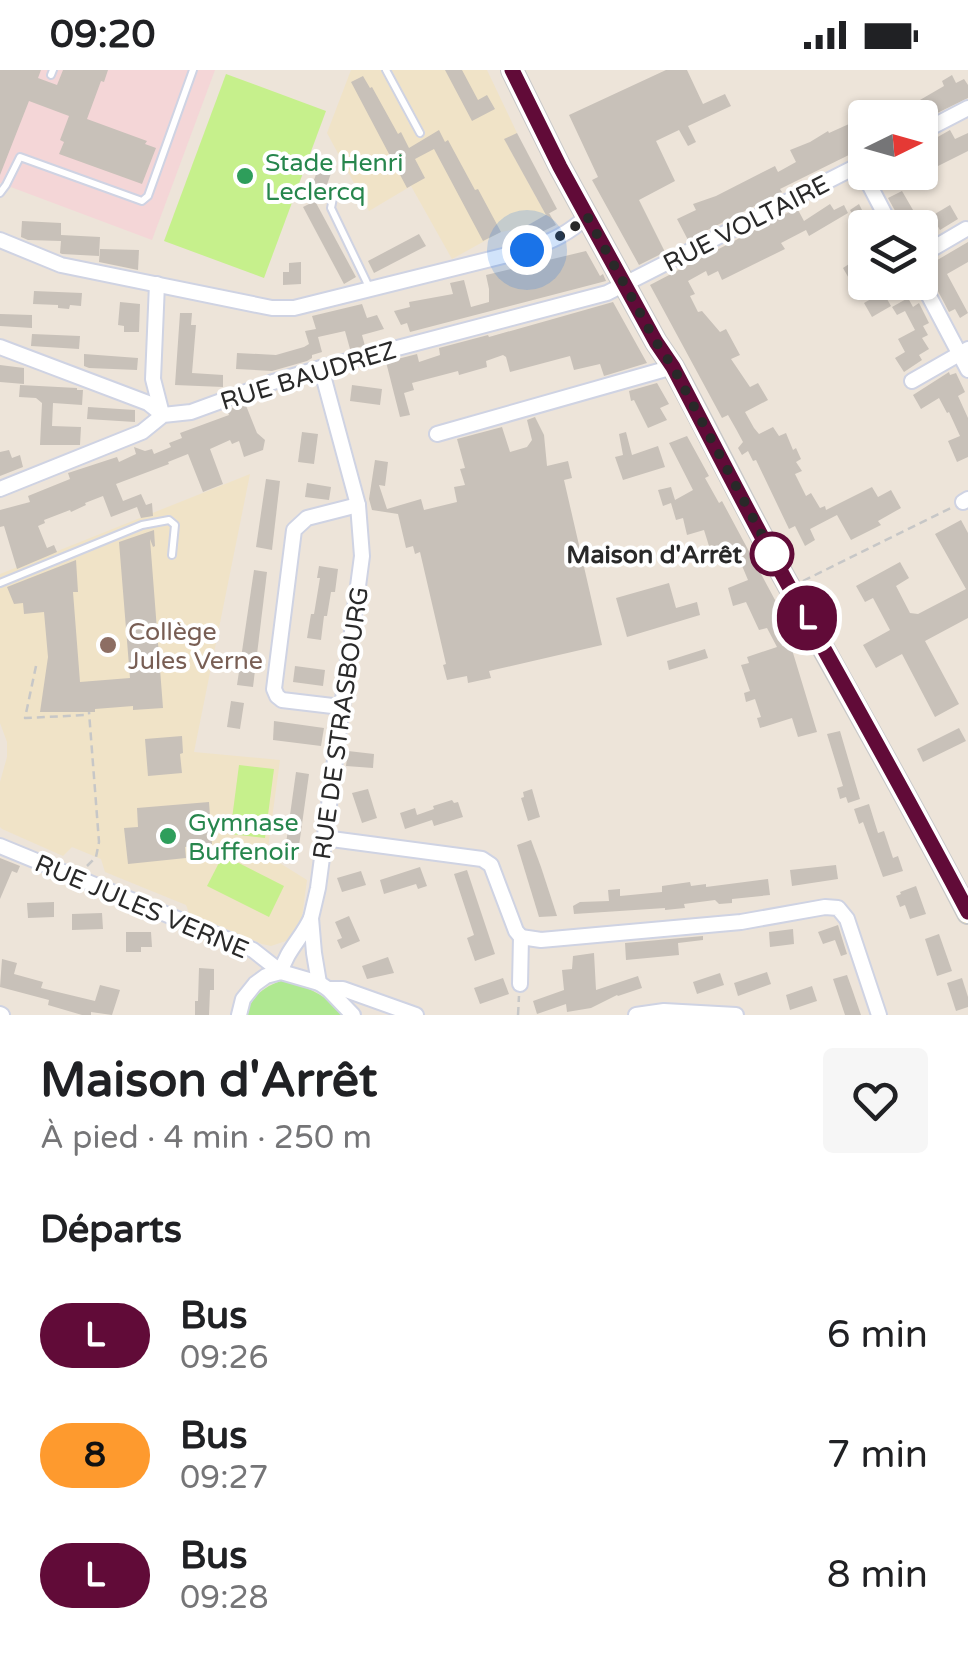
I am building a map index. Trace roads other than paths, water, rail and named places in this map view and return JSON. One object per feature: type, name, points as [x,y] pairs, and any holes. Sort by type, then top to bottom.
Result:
[{"type":"main road","points":[[512,70],[587,216],[968,912]]},
{"type":"street","points":[[938,124],[968,108]]},
{"type":"street","name":"RUE VOLTAIRE","points":[[626,284],[848,171]]},
{"type":"street","points":[[0,240],[61,264],[272,308],[294,308],[548,243],[587,216]]},
{"type":"street","points":[[938,245],[966,229]]},
{"type":"street","points":[[157,284],[153,379],[162,414]]},
{"type":"street","name":"RUE BAUDREZ","points":[[0,489],[142,432],[162,414],[191,412],[320,368],[600,295],[626,284]]},
{"type":"street","points":[[932,300],[964,351],[968,370]]},
{"type":"street","points":[[0,347],[148,403],[162,414]]},
{"type":"street","points":[[912,381],[964,351]]},
{"type":"street","points":[[437,434],[673,367]]},
{"type":"street","name":"RUE DE STRASBOURG","points":[[311,918],[369,557],[320,368]]},
{"type":"street","points":[[342,707],[282,700],[274,689],[294,530],[307,518],[358,505]]},
{"type":"street","points":[[324,838],[482,859],[492,865],[521,937],[520,984]]},
{"type":"street","name":"RUE JULES VERNE","points":[[0,846],[252,950],[281,972],[416,1015]]},
{"type":"street","points":[[521,937],[542,940],[741,922],[838,908],[847,919],[879,1015]]},
{"type":"street","points":[[239,1014],[243,999],[255,984],[281,972],[285,956],[303,936],[311,918]]},
{"type":"street","points":[[311,918],[323,986],[354,1015]]},
{"type":"street","points":[[636,1015],[736,1015]]},
{"type":"lane","points":[[0,193],[20,157],[142,200],[148,196],[193,70]]},
{"type":"lane","points":[[386,70],[420,133]]},
{"type":"lane","points":[[343,192],[333,198],[331,208],[371,290]]},
{"type":"lane","points":[[0,584],[142,525],[168,520],[174,526],[172,555]]},
{"type":"place","name":"Stade Henri Leclercq","points":[[245,176]]},
{"type":"place","name":"Maison d'Arrêt","points":[[772,554]]},
{"type":"place","name":"Collège Jules Verne","points":[[108,645]]},
{"type":"place","name":"Gymnase Buffenoir","points":[[168,836]]}]
